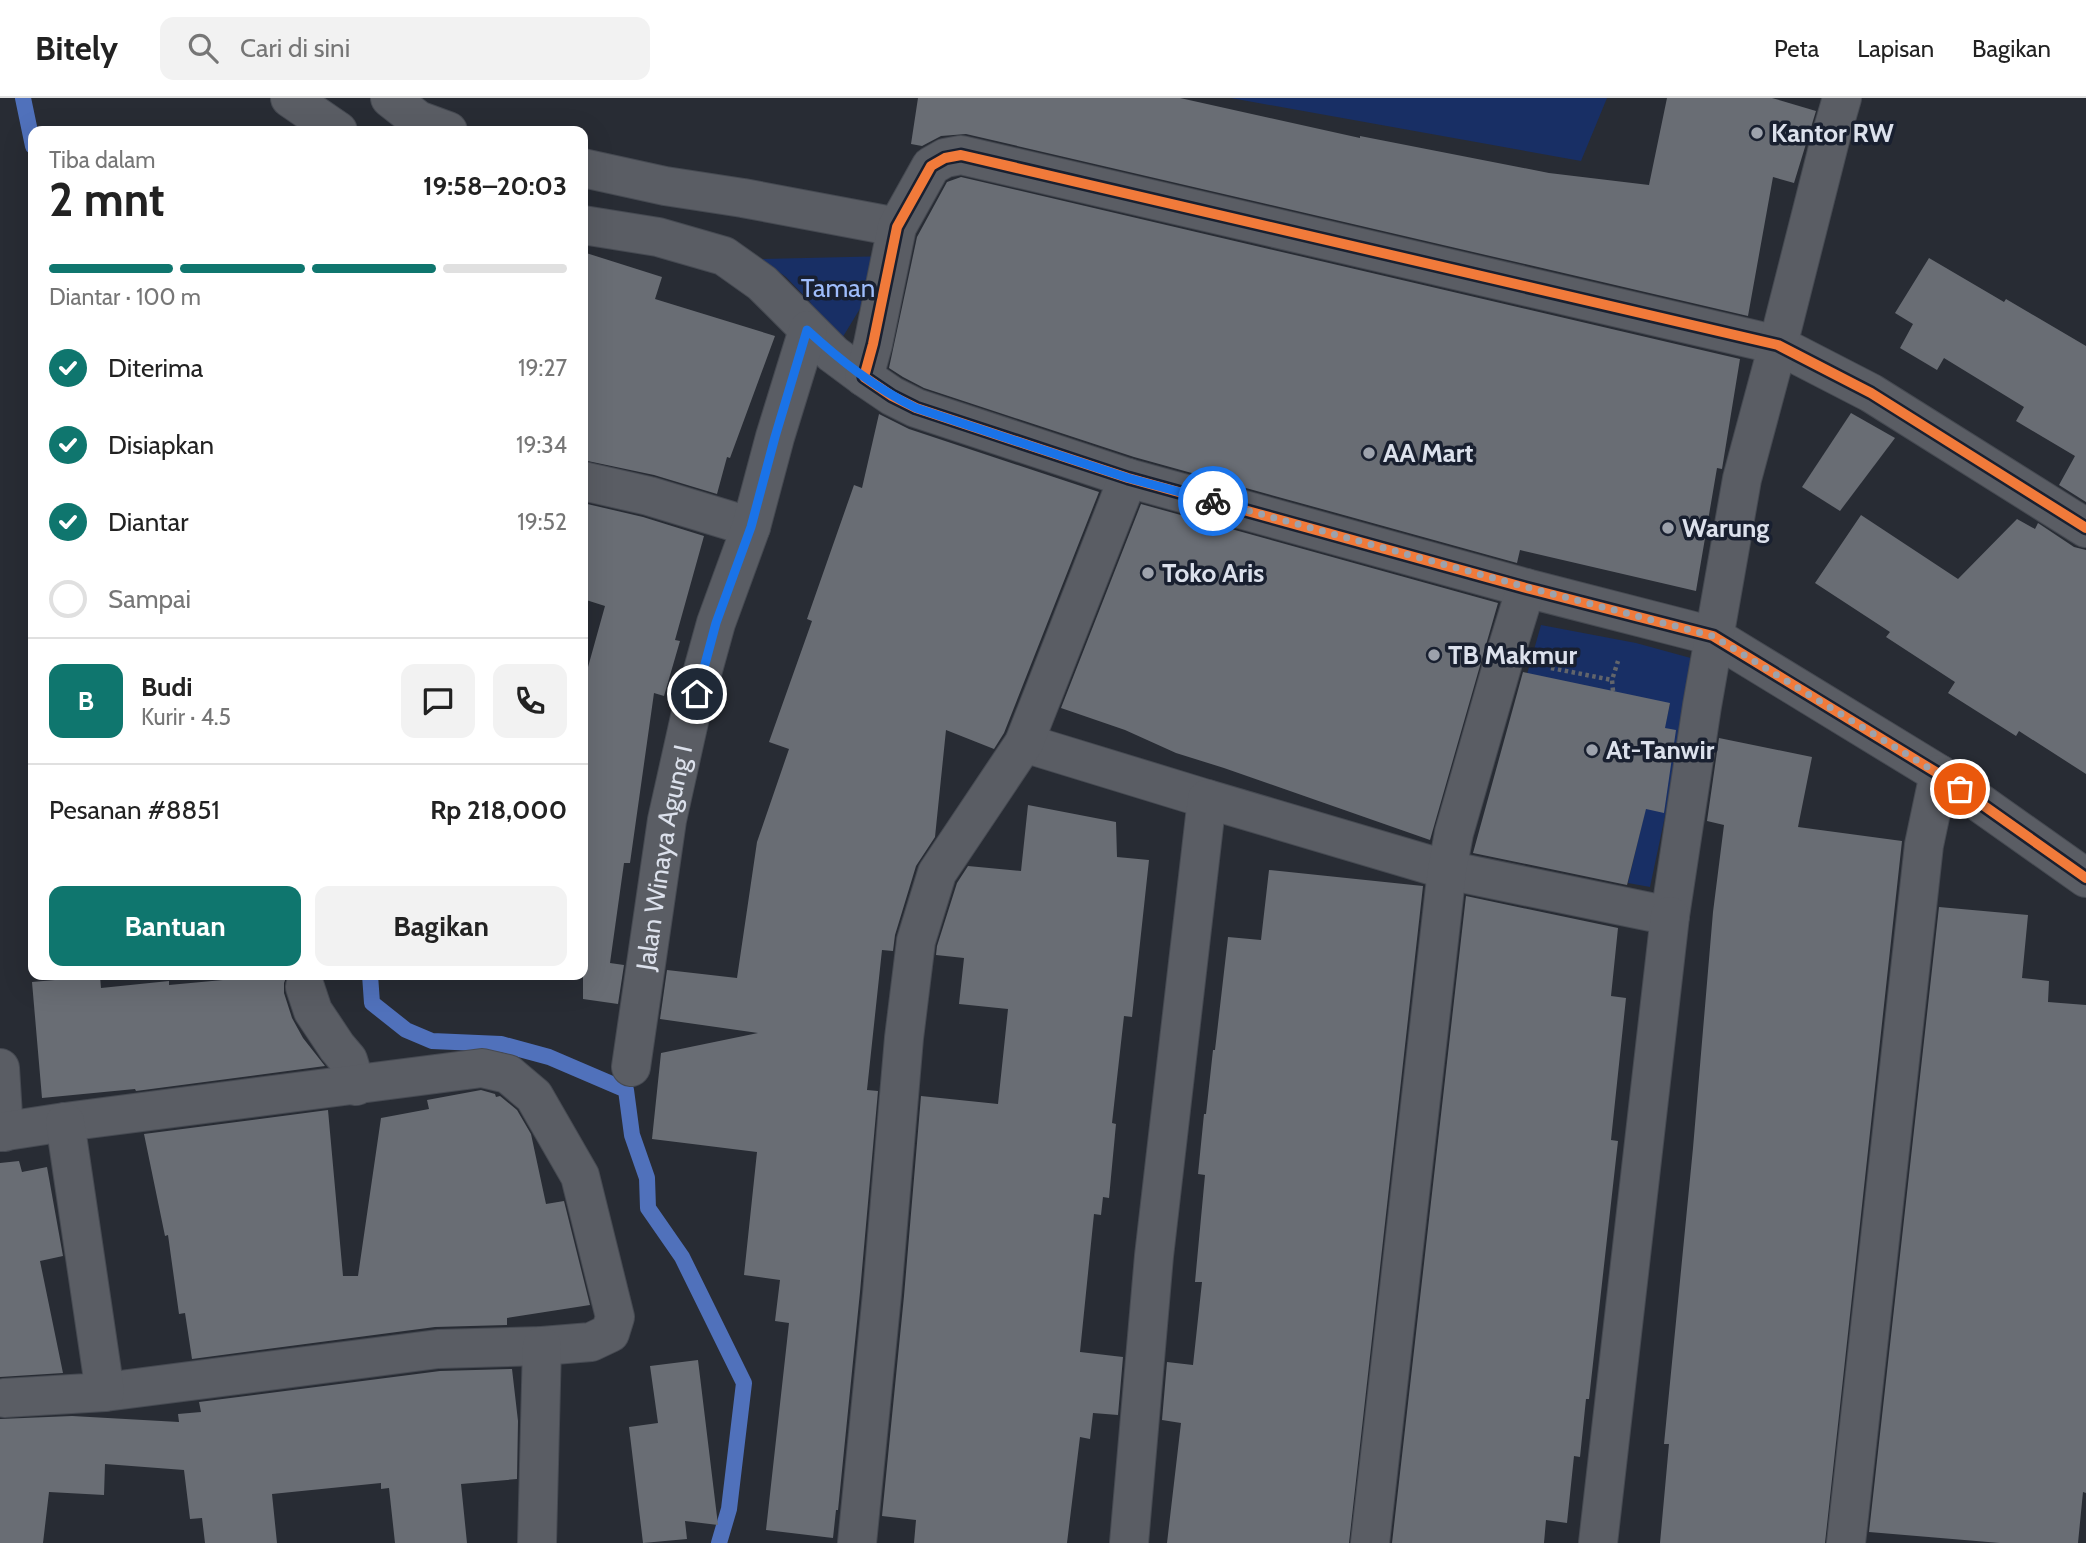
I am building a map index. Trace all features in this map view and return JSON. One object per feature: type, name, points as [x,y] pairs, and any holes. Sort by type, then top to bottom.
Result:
[{"type":"street","points":[[290,98],[331,126]]},
{"type":"street","points":[[390,98],[429,126]]},
{"type":"street","points":[[1598,1543],[1670,916],[1713,636],[1742,479],[1842,98]]},
{"type":"street","points":[[864,377],[897,227],[931,166],[945,158],[961,155],[1778,345],[1871,393],[2086,528]]},
{"type":"street","points":[[588,169],[665,186],[897,227]]},
{"type":"street","points":[[724,256],[743,198]]},
{"type":"street","points":[[588,226],[659,237],[724,256],[762,283],[833,354],[892,396],[916,408],[1128,478],[1713,636],[1939,774],[2086,877]]},
{"type":"street","name":"Jalan Winaya Agung I","points":[[631,1067],[667,820],[690,717],[716,623],[751,527],[807,330]]},
{"type":"street","points":[[857,1543],[904,1038],[916,941],[937,873],[1024,743],[1128,478]]},
{"type":"street","points":[[588,482],[649,496],[751,527]]},
{"type":"street","points":[[1370,1543],[1447,870],[1454,833],[1526,587]]},
{"type":"street","points":[[1024,743],[1447,870],[1670,916]]},
{"type":"street","points":[[1846,1543],[1924,845],[1939,774]]},
{"type":"street","points":[[1129,1543],[1154,1256],[1207,799]]},
{"type":"street","points":[[305,987],[313,1011],[348,1060],[356,1086]]},
{"type":"street","points":[[0,1068],[2,1132],[481,1068],[508,1074],[534,1096],[580,1176],[615,1317],[610,1333],[591,1342],[438,1349],[105,1392],[4,1398]]},
{"type":"street","points":[[65,1122],[105,1392]]},
{"type":"street","points":[[537,1543],[542,1346]]},
{"type":"green space","points":[[1231,98],[1607,98],[1581,161]]},
{"type":"green space","name":"Taman","points":[[892,256],[830,358],[811,303],[786,277],[761,259]]},
{"type":"green space","points":[[1541,625],[1636,643],[1698,660],[1650,887],[1628,883],[1670,704],[1544,677],[1477,850]]},
{"type":"building","points":[[918,98],[1180,98],[1360,138],[1549,173],[1649,185],[1667,98],[1772,98],[1816,111],[1794,183],[1773,177],[1748,316],[966,134],[941,136],[922,146],[911,144]]},
{"type":"building","points":[[961,177],[1740,359],[1722,469],[1717,468],[1696,591],[1520,550],[1517,563],[1134,457],[924,388],[903,377],[889,368],[917,237],[947,182]]},
{"type":"building","points":[[588,254],[662,277],[655,299],[775,336],[730,458],[727,457],[717,494],[654,475],[588,461]]},
{"type":"building","points":[[1929,258],[2086,346],[2086,502],[2059,485],[2075,456],[2016,421],[2024,407],[1944,358],[1937,370],[1900,348],[1913,324],[1895,313]]},
{"type":"building","points":[[1851,413],[1895,438],[1840,511],[1802,487]]},
{"type":"building","points":[[879,414],[909,429],[1099,492],[1004,733],[994,749],[946,730],[935,837],[916,866],[895,935],[893,951],[882,950],[867,1090],[878,1091],[860,1292],[833,1538],[766,1530],[789,1323],[775,1321],[780,1280],[744,1275],[757,1152],[652,1139],[661,1053],[758,1033],[660,1019],[667,970],[737,978],[757,842],[789,749],[769,742],[812,621],[807,619],[854,485],[862,488]]},
{"type":"building","points":[[588,504],[643,517],[704,536],[675,640],[680,641],[664,696],[654,693],[630,863],[624,863],[610,963],[624,965],[618,1004],[583,999],[583,980],[588,980],[588,667],[605,606],[588,601]]},
{"type":"building","points":[[1141,504],[1498,603],[1430,840],[1176,753],[1125,730],[1061,708]]},
{"type":"building","points":[[1861,515],[1958,579],[2017,519],[2035,529],[2038,523],[2074,547],[2086,550],[2086,774],[2019,731],[2016,736],[1948,693],[1955,682],[1886,637],[1890,632],[1815,583]]},
{"type":"building","name":"At-Tanwir","points":[[1523,672],[1670,703],[1665,728],[1676,730],[1664,813],[1646,809],[1627,885],[1473,853]]},
{"type":"building","points":[[1719,738],[1812,757],[1798,827],[1902,841],[1825,1543],[1660,1543],[1669,1444],[1664,1444],[1713,912],[1724,825],[1707,821]]},
{"type":"building","points":[[1028,805],[1116,822],[1117,857],[1149,860],[1132,1017],[1124,1016],[1112,1123],[1116,1124],[1109,1198],[1103,1197],[1101,1215],[1094,1214],[1080,1352],[1123,1357],[1118,1415],[1093,1413],[1090,1439],[1080,1437],[1067,1543],[914,1543],[916,1520],[882,1516],[921,1096],[998,1104],[1008,1009],[959,1004],[964,958],[936,955],[937,946],[957,883],[968,866],[1021,871]]},
{"type":"building","points":[[1269,870],[1423,886],[1349,1543],[1167,1543],[1181,1423],[1162,1420],[1167,1362],[1193,1365],[1202,1282],[1195,1282],[1205,1175],[1198,1174],[1228,937],[1261,940]]},
{"type":"building","points":[[1466,896],[1618,928],[1611,996],[1626,998],[1611,1140],[1618,1141],[1589,1399],[1586,1399],[1580,1457],[1574,1456],[1567,1523],[1546,1520],[1544,1543],[1392,1543]]},
{"type":"building","points":[[1939,907],[2028,915],[2022,978],[2049,981],[2048,1002],[2086,1005],[2086,1493],[2083,1492],[2078,1543],[2000,1543],[1869,1532]]},
{"type":"building","points":[[100,980],[101,988],[169,981],[169,985],[223,980],[285,980],[284,993],[292,1018],[303,1038],[325,1066],[136,1091],[42,1098],[32,982]]},
{"type":"building","points":[[481,1090],[495,1094],[496,1097],[500,1096],[517,1110],[531,1134],[546,1204],[564,1201],[590,1305],[507,1318],[507,1325],[435,1327],[192,1359],[185,1313],[179,1314],[168,1235],[165,1236],[144,1134],[328,1110],[343,1276],[358,1276],[381,1118],[429,1109],[427,1100]]},
{"type":"building","points":[[19,1161],[22,1172],[47,1167],[63,1256],[40,1261],[63,1373],[0,1377],[0,1163]]},
{"type":"building","points":[[698,1360],[718,1525],[685,1521],[687,1539],[643,1543],[629,1427],[658,1423],[650,1366]]},
{"type":"building","points":[[512,1369],[518,1421],[517,1479],[461,1484],[467,1543],[395,1543],[389,1488],[381,1489],[381,1483],[272,1494],[277,1543],[205,1543],[202,1518],[190,1519],[184,1470],[105,1464],[104,1495],[49,1492],[43,1543],[0,1543],[0,1419],[72,1416],[179,1422],[178,1414],[201,1412],[199,1402],[440,1371]]},
{"type":"waterway","points":[[23,98],[29,126]]},
{"type":"waterway","points":[[370,980],[372,1003],[406,1030],[432,1041],[501,1044],[549,1057],[626,1090],[632,1135],[647,1178],[648,1208],[682,1257],[744,1383],[729,1509],[719,1543]]},
{"type":"cycle path","points":[[2086,528],[1871,393],[1778,345],[961,155],[945,158],[931,166],[897,227],[864,377],[916,408],[1128,478],[1526,588],[1713,636],[1939,774],[2086,878]]},
{"type":"way so far","points":[[1213,501],[1713,636],[1960,789]]},
{"type":"place","name":"Kantor RW","points":[[1757,133]]},
{"type":"place","name":"AA Mart","points":[[1369,453]]},
{"type":"place","name":"Warung","points":[[1668,528]]},
{"type":"place","name":"Toko Aris","points":[[1148,573]]},
{"type":"place","name":"TB Makmur","points":[[1434,655]]},
{"type":"place","name":"At-Tanwir","points":[[1592,750]]},
{"type":"route","points":[[697,694],[716,623],[751,527],[807,330],[864,377],[916,408],[1128,478],[1213,501]]}]
